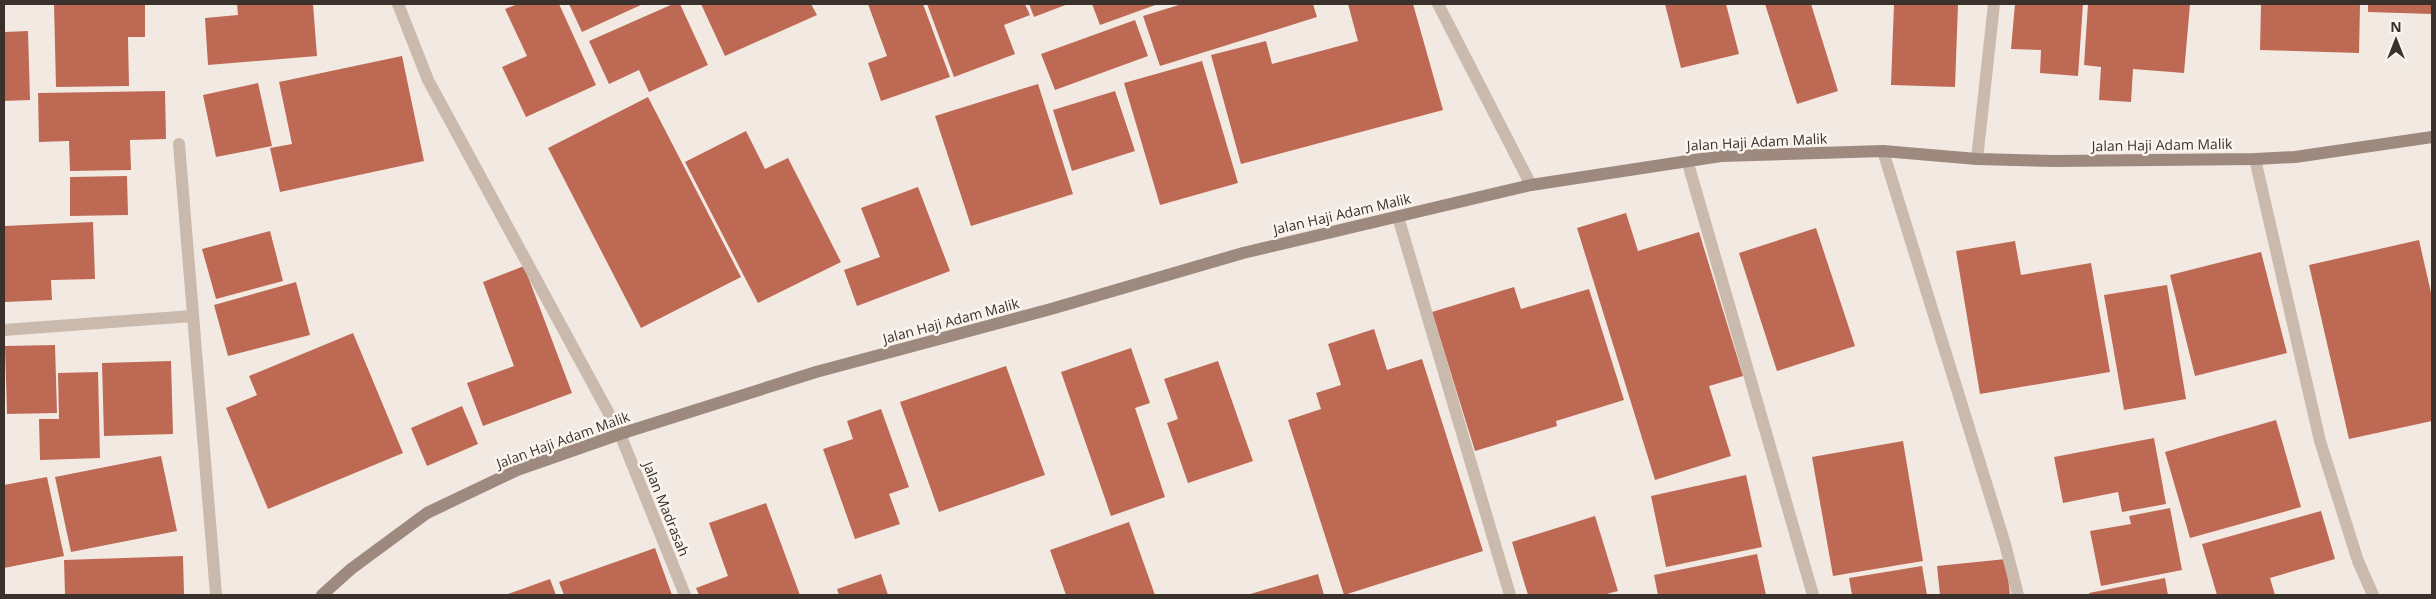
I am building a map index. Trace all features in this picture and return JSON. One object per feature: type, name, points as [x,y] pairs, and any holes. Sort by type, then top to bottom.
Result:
[{"type":"main road","name":"Jalan Haji Adam Malik","points":[[322,595],[351,569],[427,513],[517,470],[620,434],[816,372],[1051,309],[1244,253],[1531,185],[1721,156],[1883,151],[1977,159],[2055,161],[2255,159],[2295,157],[2432,137]]},
{"type":"street","name":"Jalan Madrasah","points":[[398,4],[428,80],[620,434],[685,595]]},
{"type":"street","points":[[1438,4],[1531,185]]},
{"type":"street","points":[[1977,159],[1994,4]]},
{"type":"street","points":[[179,144],[216,595]]},
{"type":"street","points":[[1883,151],[2006,544],[2018,595]]},
{"type":"street","points":[[2255,159],[2320,441],[2358,561],[2373,595]]},
{"type":"street","points":[[1687,160],[1813,595]]},
{"type":"street","points":[[1398,217],[1510,595]]},
{"type":"street","points":[[4,330],[192,316]]},
{"type":"building","points":[[54,4],[145,4],[145,37],[128,37],[129,86],[56,87]]},
{"type":"building","points":[[237,4],[313,4],[317,56],[208,65],[205,18],[238,15]]},
{"type":"building","points":[[518,4],[559,4],[596,85],[526,117],[502,67],[527,56],[505,9]]},
{"type":"building","points":[[569,4],[643,4],[582,32]]},
{"type":"building","points":[[673,4],[680,4],[708,65],[649,92],[639,70],[609,84],[589,41]]},
{"type":"building","points":[[701,4],[811,4],[817,15],[725,56]]},
{"type":"building","points":[[868,4],[923,4],[950,77],[881,101],[868,63],[887,56]]},
{"type":"building","points":[[927,4],[1025,4],[1030,15],[1004,25],[1015,54],[954,77]]},
{"type":"building","points":[[1029,4],[1068,4],[1034,17]]},
{"type":"building","points":[[1092,4],[1158,4],[1100,25]]},
{"type":"building","points":[[1182,4],[1313,4],[1317,17],[1160,66],[1143,16]]},
{"type":"building","points":[[1348,4],[1413,4],[1443,110],[1241,164],[1211,55],[1266,41],[1272,64],[1358,41]]},
{"type":"building","points":[[1665,4],[1726,4],[1739,54],[1681,68]]},
{"type":"building","points":[[1765,4],[1811,4],[1838,91],[1797,104]]},
{"type":"building","points":[[1894,4],[1958,4],[1955,87],[1891,85]]},
{"type":"building","points":[[2015,4],[2083,4],[2078,76],[2040,73],[2041,50],[2011,49]]},
{"type":"building","points":[[2088,4],[2190,4],[2184,73],[2133,69],[2131,102],[2099,100],[2101,67],[2084,65]]},
{"type":"building","points":[[2261,4],[2360,4],[2359,53],[2260,50]]},
{"type":"building","points":[[2368,4],[2432,4],[2432,14],[2368,12]]},
{"type":"building","points":[[1135,20],[1148,56],[1055,90],[1041,54]]},
{"type":"building","points":[[28,31],[30,100],[4,101],[4,32]]},
{"type":"building","points":[[402,56],[424,161],[280,192],[270,148],[292,144],[279,82]]},
{"type":"building","points":[[1202,61],[1238,183],[1160,205],[1124,83]]},
{"type":"building","points":[[258,83],[272,146],[216,157],[203,95]]},
{"type":"building","points":[[1038,84],[1073,194],[971,226],[935,116]]},
{"type":"building","points":[[165,91],[166,139],[130,140],[131,170],[70,171],[69,141],[39,142],[38,93]]},
{"type":"building","points":[[1115,91],[1135,151],[1072,171],[1053,110]]},
{"type":"building","points":[[648,97],[741,277],[641,328],[548,148]]},
{"type":"building","points":[[746,131],[765,169],[788,158],[841,262],[758,303],[685,162]]},
{"type":"building","points":[[127,176],[128,215],[70,216],[70,177]]},
{"type":"building","points":[[918,187],[950,271],[857,306],[844,270],[880,257],[861,208]]},
{"type":"building","points":[[1626,213],[1638,251],[1699,232],[1743,376],[1709,386],[1731,456],[1655,480],[1577,228]]},
{"type":"building","points":[[93,222],[95,279],[51,280],[52,300],[5,302],[4,226]]},
{"type":"building","points":[[1816,228],[1855,346],[1777,371],[1739,253]]},
{"type":"building","points":[[270,231],[283,281],[216,299],[202,249]]},
{"type":"building","points":[[2419,240],[2432,297],[2432,421],[2349,439],[2309,265]]},
{"type":"building","points":[[2015,241],[2021,275],[2091,263],[2110,372],[1980,394],[1956,251]]},
{"type":"building","points":[[2261,252],[2287,353],[2195,376],[2170,275]]},
{"type":"building","points":[[524,266],[572,393],[483,426],[467,383],[514,366],[483,282]]},
{"type":"building","points":[[296,282],[310,335],[228,356],[214,305]]},
{"type":"building","points":[[2167,285],[2186,399],[2124,410],[2104,295]]},
{"type":"building","points":[[1514,287],[1521,309],[1589,289],[1624,400],[1556,421],[1557,426],[1475,451],[1432,312]]},
{"type":"building","points":[[1374,329],[1387,370],[1422,359],[1483,551],[1344,595],[1288,420],[1321,409],[1316,393],[1341,385],[1328,344]]},
{"type":"building","points":[[353,333],[403,453],[268,509],[226,408],[257,395],[249,376]]},
{"type":"building","points":[[55,345],[57,413],[7,414],[5,346]]},
{"type":"building","points":[[1131,348],[1150,403],[1135,408],[1165,497],[1111,516],[1061,372]]},
{"type":"building","points":[[171,361],[173,434],[104,436],[102,363]]},
{"type":"building","points":[[1218,361],[1253,461],[1188,483],[1167,423],[1178,419],[1164,379]]},
{"type":"building","points":[[1006,366],[1045,475],[939,512],[900,402]]},
{"type":"building","points":[[98,372],[100,458],[40,460],[39,419],[59,419],[58,373]]},
{"type":"building","points":[[462,406],[478,444],[427,466],[411,428]]},
{"type":"building","points":[[881,409],[909,487],[889,494],[900,524],[855,539],[823,449],[853,439],[847,421]]},
{"type":"building","points":[[2276,420],[2301,507],[2190,538],[2165,452]]},
{"type":"building","points":[[2154,438],[2166,504],[2122,512],[2118,492],[2063,503],[2054,457]]},
{"type":"building","points":[[1903,441],[1923,561],[1833,576],[1812,457]]},
{"type":"building","points":[[161,456],[177,531],[71,552],[55,477]]},
{"type":"building","points":[[1746,475],[1762,547],[1666,567],[1651,496]]},
{"type":"building","points":[[47,477],[64,556],[4,568],[4,485]]},
{"type":"building","points":[[766,503],[800,595],[699,595],[696,588],[728,576],[709,523]]},
{"type":"building","points":[[2170,508],[2182,570],[2101,586],[2090,531],[2131,524],[2129,516]]},
{"type":"building","points":[[2321,511],[2335,559],[2270,578],[2275,595],[2217,595],[2202,544]]},
{"type":"building","points":[[1595,516],[1618,591],[1603,595],[1528,595],[1512,542]]},
{"type":"building","points":[[1129,522],[1155,595],[1066,595],[1050,550]]},
{"type":"building","points":[[655,548],[672,595],[564,595],[559,582]]},
{"type":"building","points":[[1757,554],[1766,595],[1658,595],[1654,575]]},
{"type":"building","points":[[183,556],[184,595],[65,595],[64,560]]},
{"type":"building","points":[[2006,559],[2010,595],[1940,595],[1937,566]]},
{"type":"building","points":[[1922,566],[1927,595],[1852,595],[1849,578]]},
{"type":"building","points":[[881,574],[888,595],[839,595],[837,589]]},
{"type":"building","points":[[1318,574],[1324,595],[1247,595]]},
{"type":"building","points":[[2165,578],[2168,595],[2090,595],[2089,593]]},
{"type":"building","points":[[550,579],[556,595],[505,595]]}]
